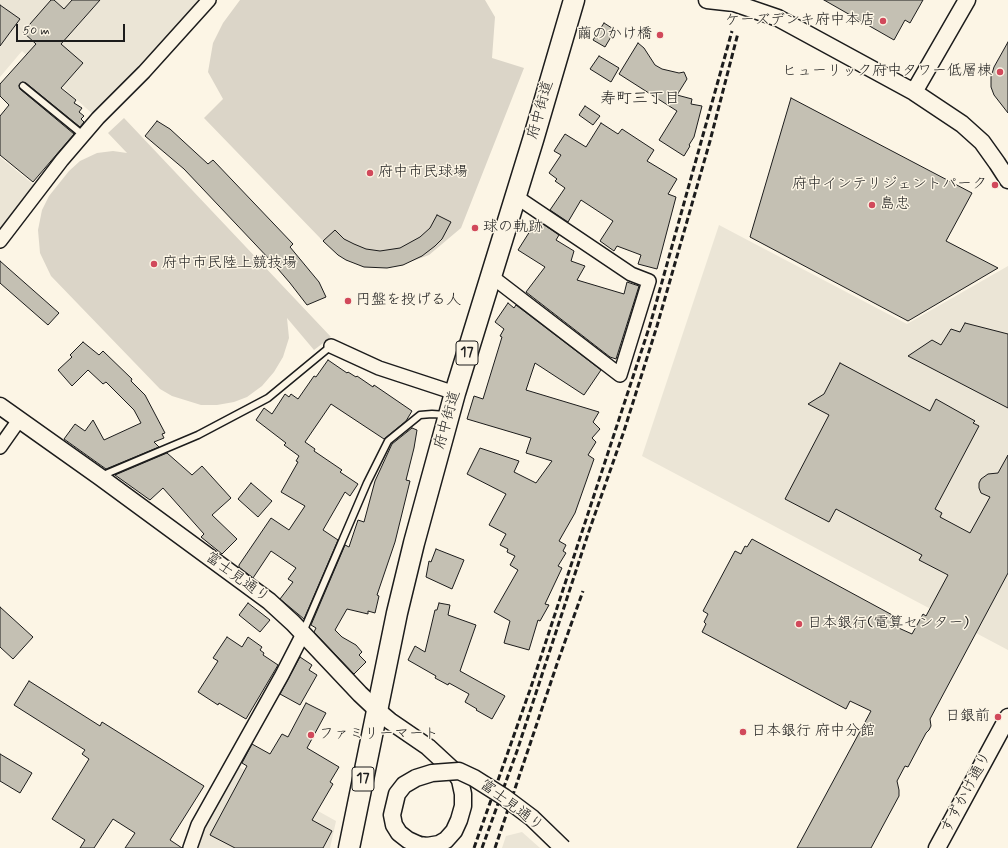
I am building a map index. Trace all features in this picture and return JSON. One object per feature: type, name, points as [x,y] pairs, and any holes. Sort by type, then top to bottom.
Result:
[{"type":"main road","name":"府中街道","points":[[349,848],[402,592],[455,393],[574,0]]},
{"type":"street","points":[[0,241],[83,135],[144,72],[209,0]]},
{"type":"street","points":[[707,0],[734,3],[778,18],[914,92],[962,124],[982,142],[998,163],[1008,180]]},
{"type":"street","points":[[914,92],[967,0]]},
{"type":"street","points":[[491,276],[620,375],[649,281],[632,274],[515,196]]},
{"type":"street","points":[[331,346],[379,368],[455,393]]},
{"type":"street","name":"富士見通り","points":[[0,406],[100,477],[269,601],[377,710],[390,721],[428,746],[454,771],[460,780],[463,794],[463,806],[454,831],[446,840],[439,844],[427,846],[408,840],[399,833],[394,825],[392,815],[397,794],[404,785],[416,778],[432,772],[459,771],[474,778],[504,797],[532,818],[563,848]]},
{"type":"street","points":[[0,447],[19,420]]},
{"type":"street","points":[[190,848],[198,825],[282,675],[302,634]]},
{"type":"street","name":"すずかけ通り","points":[[937,848],[1008,717]]},
{"type":"lane","points":[[23,86],[83,135]]},
{"type":"lane","points":[[100,477],[198,435],[268,398],[331,346]]},
{"type":"lane","points":[[302,634],[367,483],[388,441],[420,416],[432,414],[449,415]]},
{"type":"shaded area","points":[[0,0],[206,0],[95,116],[22,51],[0,77]]},
{"type":"shaded area","name":"府中市民球場","points":[[240,0],[485,0],[495,17],[492,58],[524,68],[461,228],[429,255],[399,266],[365,264],[341,256],[321,239],[204,118],[223,99],[208,72],[213,43],[223,23]]},
{"type":"shaded area","name":"府中市民陸上競技場","points":[[124,118],[331,337],[314,350],[287,318],[289,338],[283,357],[274,372],[262,386],[247,397],[234,402],[217,405],[201,405],[172,396],[160,389],[51,276],[40,253],[38,230],[42,210],[49,196],[69,171],[80,161],[97,153],[113,151],[127,153],[108,133]]},
{"type":"shaded area","points":[[0,157],[34,185],[0,230]]},
{"type":"shaded area","points":[[719,225],[907,324],[1008,266],[1008,650],[642,456]]},
{"type":"shaded area","points":[[239,767],[336,821],[330,848],[197,848],[204,828]]},
{"type":"shaded area","points":[[522,832],[540,848],[502,848],[506,836]]},
{"type":"building","points":[[51,0],[54,0],[64,9],[72,0],[100,0],[61,44],[83,63],[61,88],[76,100],[74,103],[82,108],[79,112],[84,116],[81,119],[84,122],[80,127],[26,83],[22,82],[19,85],[20,89],[74,134],[33,182],[0,155],[0,116],[9,105],[0,96],[0,84],[36,44],[23,32]]},
{"type":"building","name":"ケーズデンキ府中本店","points":[[824,0],[923,0],[910,23],[905,20],[894,40]]},
{"type":"building","points":[[0,5],[20,19],[0,46]]},
{"type":"building","points":[[604,23],[615,30],[605,47],[593,40]]},
{"type":"building","name":"ヒューリック府中タワー低層棟","points":[[1008,42],[1008,113],[994,95],[991,87],[991,77],[994,67]]},
{"type":"building","points":[[638,43],[644,48],[655,65],[662,69],[679,73],[684,72],[687,79],[677,95],[692,99],[691,104],[702,106],[694,137],[684,156],[659,140],[677,111],[619,74]]},
{"type":"building","points":[[599,56],[619,68],[611,82],[590,69]]},
{"type":"building","points":[[791,98],[972,193],[946,241],[998,268],[908,321],[750,237]]},
{"type":"building","points":[[585,106],[600,116],[593,125],[579,115]]},
{"type":"building","points":[[157,121],[170,129],[208,164],[213,160],[293,244],[290,247],[319,282],[326,297],[307,305],[272,262],[184,169],[145,136]]},
{"type":"building","points":[[601,123],[618,134],[622,129],[654,150],[647,161],[677,179],[668,194],[676,197],[657,269],[638,264],[641,255],[617,246],[614,251],[600,241],[613,221],[581,200],[568,222],[550,210],[565,188],[555,181],[557,179],[549,173],[561,155],[554,151],[565,134],[586,147]]},
{"type":"building","points":[[437,215],[451,222],[442,239],[422,256],[403,265],[387,268],[364,267],[338,255],[323,241],[335,230],[344,239],[366,249],[380,251],[400,248],[420,237],[430,228]]},
{"type":"building","points":[[537,220],[559,235],[556,240],[574,251],[571,261],[585,266],[577,280],[624,294],[627,282],[639,286],[616,359],[610,357],[526,292],[545,267],[518,250]]},
{"type":"building","points":[[0,261],[59,313],[48,325],[0,283]]},
{"type":"building","points":[[508,303],[514,308],[516,305],[601,370],[584,395],[535,363],[526,390],[599,412],[593,422],[600,429],[592,438],[596,442],[588,455],[594,459],[575,513],[559,541],[566,545],[563,551],[566,553],[558,566],[562,568],[545,604],[549,605],[540,621],[538,620],[529,650],[504,643],[510,621],[494,612],[518,570],[510,565],[515,556],[507,552],[508,549],[500,545],[506,534],[489,525],[506,494],[467,474],[480,448],[519,461],[514,472],[536,483],[552,461],[526,453],[531,438],[467,419],[474,396],[483,399],[502,337],[500,336],[504,329],[495,322]]},
{"type":"building","points":[[965,323],[1008,334],[1008,408],[908,356],[932,340],[941,345],[951,329],[960,332]]},
{"type":"building","points":[[83,342],[99,355],[103,351],[132,379],[131,381],[145,395],[165,433],[162,434],[164,438],[154,442],[159,447],[106,469],[64,439],[75,424],[85,431],[93,420],[104,440],[141,423],[134,410],[106,382],[103,384],[88,370],[72,386],[58,370],[72,357],[70,355]]},
{"type":"building","points":[[328,360],[347,373],[348,372],[356,377],[357,376],[373,387],[374,385],[412,411],[406,421],[384,439],[331,404],[305,442],[315,449],[314,451],[342,470],[340,472],[358,484],[350,496],[345,492],[323,530],[338,540],[304,619],[280,599],[293,582],[288,579],[296,568],[271,551],[253,578],[239,567],[239,565],[271,518],[289,530],[305,506],[281,492],[298,462],[296,461],[299,456],[284,445],[286,443],[256,420],[264,408],[272,414],[285,394],[289,397],[291,394],[298,399],[314,376],[316,377]]},
{"type":"building","points":[[840,363],[930,411],[936,399],[975,421],[973,423],[979,426],[935,509],[942,513],[940,517],[970,533],[990,497],[981,493],[979,483],[981,479],[988,474],[998,473],[1008,455],[1008,573],[930,719],[931,726],[929,730],[908,767],[905,766],[897,781],[899,796],[871,848],[797,848],[871,711],[850,701],[846,709],[702,632],[706,624],[704,622],[708,614],[703,611],[735,551],[741,554],[745,546],[747,547],[752,539],[896,617],[892,625],[912,634],[923,614],[926,616],[948,575],[919,560],[922,555],[836,509],[829,522],[785,499],[829,415],[808,404],[824,394]]},
{"type":"building","points":[[412,428],[417,430],[406,480],[410,481],[395,542],[377,595],[379,596],[375,613],[368,611],[368,614],[347,609],[335,630],[342,637],[356,645],[362,652],[359,655],[366,662],[354,674],[314,632],[316,628],[311,625],[345,545],[349,547],[358,520],[364,522],[375,481],[392,444]]},
{"type":"building","points":[[167,453],[192,475],[202,466],[231,498],[212,515],[237,539],[222,554],[201,537],[204,534],[163,488],[150,500],[115,475]]},
{"type":"building","points":[[251,483],[272,501],[258,517],[238,499]]},
{"type":"building","points":[[436,549],[464,560],[452,589],[426,577],[429,561],[431,562]]},
{"type":"building","points":[[248,603],[270,620],[260,632],[239,615]]},
{"type":"building","points":[[439,603],[450,605],[448,615],[476,625],[460,671],[505,696],[492,719],[465,702],[469,694],[449,683],[448,685],[435,678],[436,676],[408,660],[415,646],[425,652],[435,610],[437,610]]},
{"type":"building","points":[[0,607],[33,637],[13,659],[0,647]]},
{"type":"building","points":[[227,637],[242,647],[248,637],[262,647],[260,650],[264,653],[263,655],[278,665],[246,719],[219,703],[218,705],[198,692],[218,661],[213,658]]},
{"type":"building","points":[[300,657],[312,665],[309,670],[317,675],[300,705],[280,694]]},
{"type":"building","points":[[29,681],[100,726],[102,722],[204,786],[170,840],[182,848],[125,848],[135,833],[113,819],[94,848],[80,848],[85,840],[52,819],[89,759],[82,754],[85,750],[14,705]]},
{"type":"building","points":[[306,703],[326,713],[307,748],[339,767],[330,782],[333,784],[312,820],[332,831],[323,848],[235,848],[210,835],[247,766],[242,763],[252,744],[270,754],[282,734],[288,737]]},
{"type":"building","points":[[0,754],[32,773],[20,793],[0,781]]},
{"type":"railway","points":[[474,848],[531,687],[650,325],[732,31]]},
{"type":"railway","points":[[482,848],[517,751],[588,534],[624,431],[657,326],[710,141],[738,33]]},
{"type":"railway","points":[[495,848],[583,591]]},
{"type":"place","name":"ケーズデンキ府中本店","points":[[883,21]]},
{"type":"place","name":"繭のかけ橋","points":[[660,35]]},
{"type":"place","name":"ヒューリック府中タワー低層棟","points":[[1000,72]]},
{"type":"place","name":"府中市民球場","points":[[370,173]]},
{"type":"place","name":"府中インテリジェントパーク","points":[[995,185]]},
{"type":"place","name":"島忠","points":[[872,205]]},
{"type":"place","name":"球の軌跡","points":[[475,228]]},
{"type":"place","name":"府中市民陸上競技場","points":[[154,264]]},
{"type":"place","name":"円盤を投げる人","points":[[348,301]]},
{"type":"place","name":"日本銀行(電算センター)","points":[[799,624]]},
{"type":"place","name":"日銀前","points":[[998,717]]},
{"type":"place","name":"日本銀行 府中分館","points":[[743,732]]},
{"type":"place","name":"ファミリーマート","points":[[311,735]]},
{"type":"district","name":"寿町三丁目","points":[[640,100]]}]
